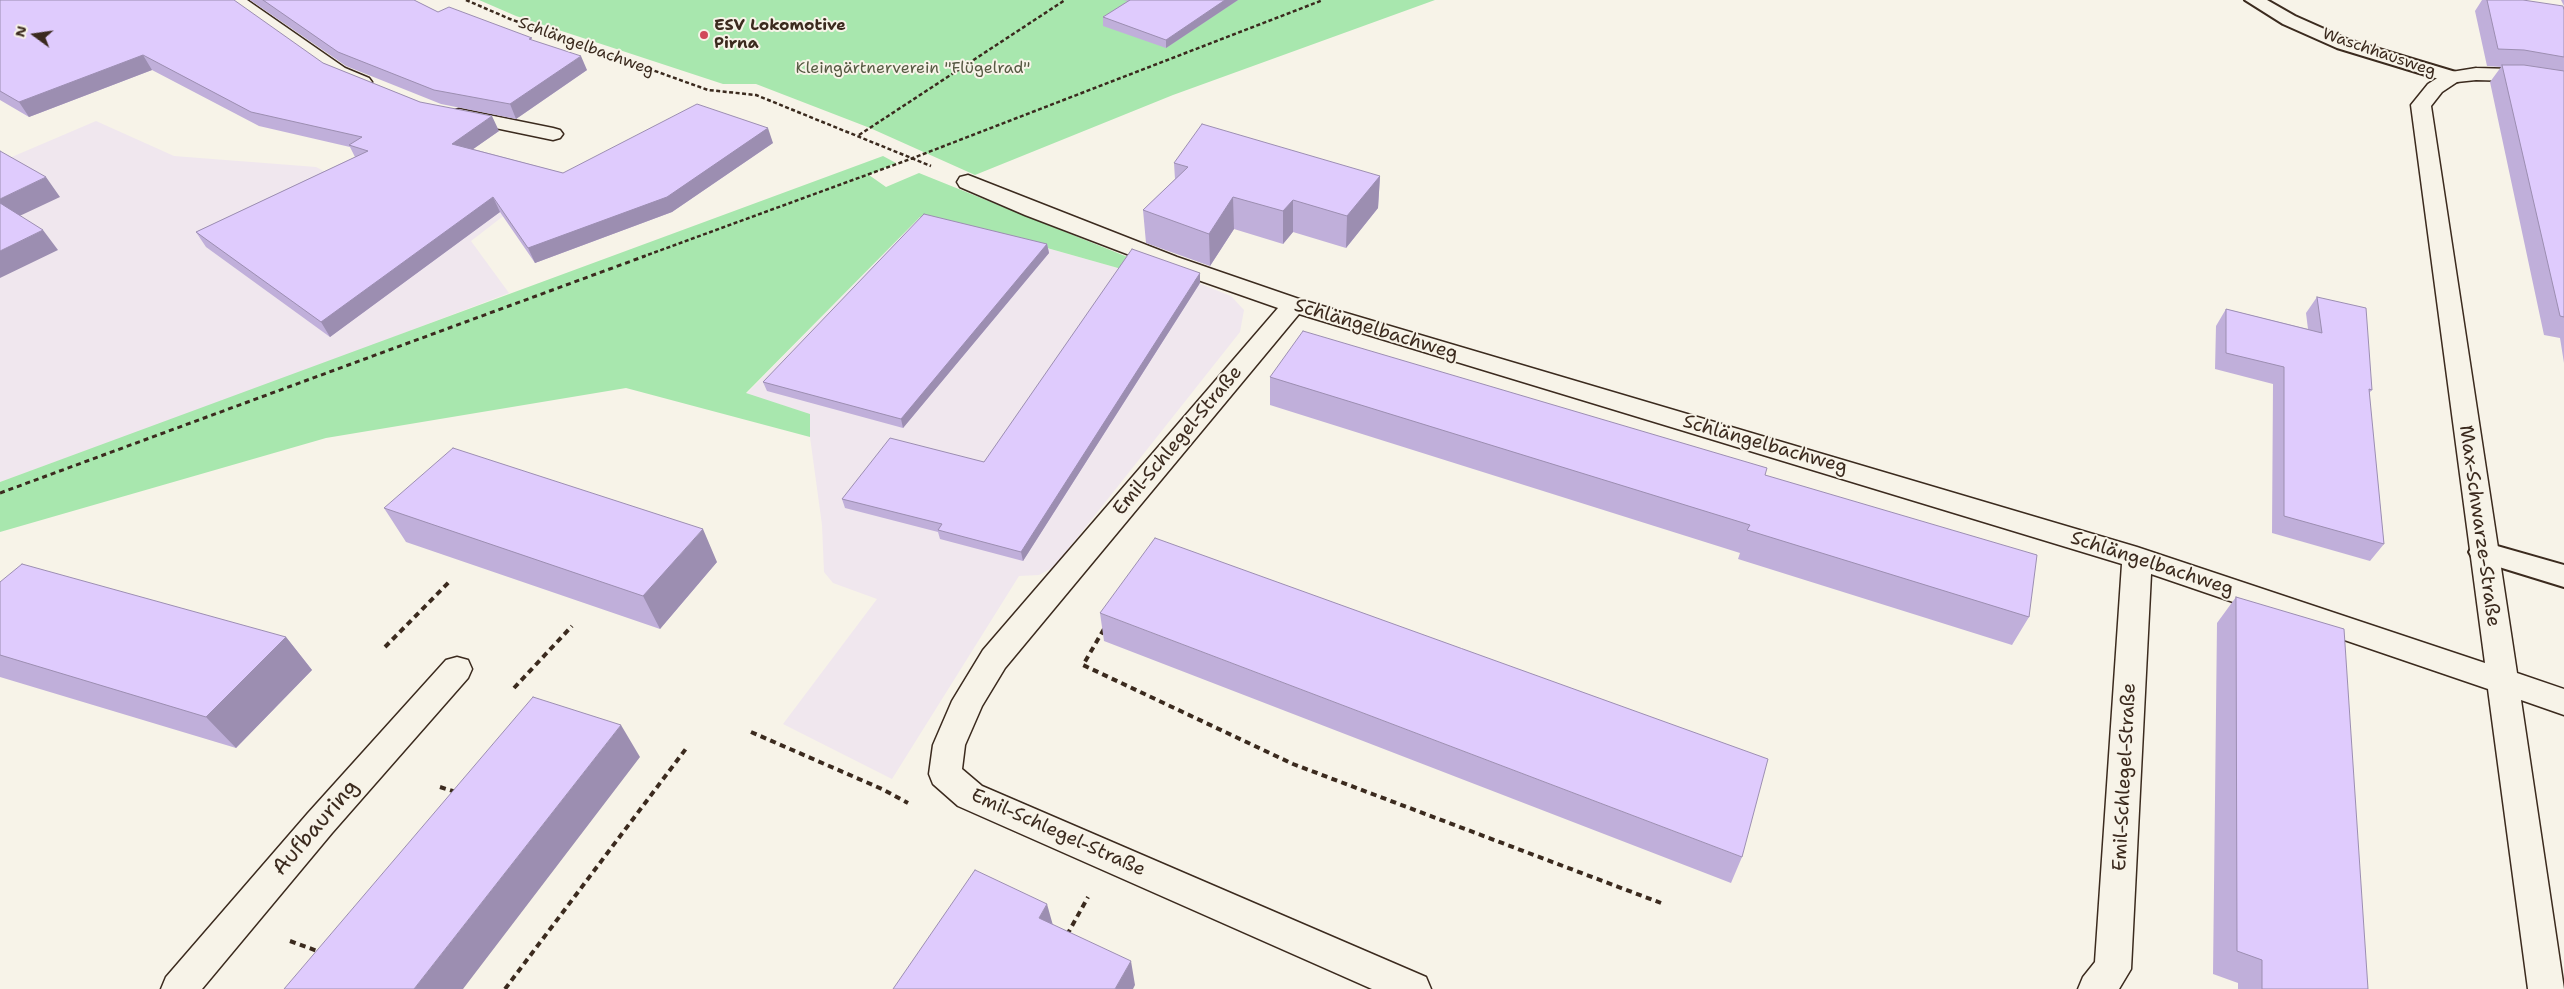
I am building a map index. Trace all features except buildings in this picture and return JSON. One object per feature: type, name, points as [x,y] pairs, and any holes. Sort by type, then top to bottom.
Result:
[{"type":"street","points":[[235,0],[338,72],[382,89]]},
{"type":"street","points":[[2452,77],[2476,74],[2512,75],[2564,83]]},
{"type":"street","name":"Max-Schwarze-Straße","points":[[2452,77],[2435,88],[2421,105],[2546,989]]},
{"type":"street","points":[[444,112],[553,134]]},
{"type":"street","name":"Schlängelbachweg","points":[[968,182],[1033,210],[1169,262],[1294,305],[2137,558],[2564,702]]},
{"type":"street","name":"Emil-Schlegel-Straße","points":[[1294,305],[994,660],[968,701],[949,745],[945,774],[970,796],[1413,989]]},
{"type":"street","name":"Emil-Schlegel-Straße","points":[[2096,989],[2113,969],[2137,558]]},
{"type":"street","name":"Aufbauring","points":[[179,989],[320,823],[457,669]]},
{"type":"lane","name":"Waschhausweg","points":[[2254,0],[2289,20],[2344,44],[2452,77]]},
{"type":"lane","points":[[2483,552],[2564,576]]},
{"type":"path","name":"Schlängelbachweg","points":[[466,0],[519,22],[708,90],[756,95],[968,182]]},
{"type":"path","points":[[858,136],[1065,0]]},
{"type":"path","points":[[0,493],[913,158],[1323,0]]},
{"type":"path","points":[[385,647],[451,580]]},
{"type":"path","points":[[1107,624],[1083,665],[1293,764],[1660,903]]},
{"type":"path","points":[[514,688],[572,626]]},
{"type":"path","points":[[751,732],[882,789],[909,803]]},
{"type":"path","points":[[505,989],[688,746]]},
{"type":"path","points":[[440,787],[458,792]]},
{"type":"path","points":[[1066,935],[1090,894]]},
{"type":"path","points":[[290,941],[330,955]]},
{"type":"shaded area","points":[[96,121],[174,156],[316,167],[412,216],[442,196],[506,214],[471,241],[509,293],[289,377],[0,482],[0,162]]},
{"type":"shaded area","points":[[920,217],[1040,246],[1125,270],[1198,283],[1231,296],[1244,310],[1240,332],[1054,567],[1039,575],[1019,576],[892,779],[783,724],[877,599],[833,583],[824,572],[822,525],[810,437],[810,414],[746,394]]},
{"type":"green space","name":"Kleingärtnerverein \"Flügelrad\"","points":[[479,0],[1435,0],[1173,95],[975,175],[870,128],[756,84],[723,84],[516,16]]},
{"type":"green space","points":[[883,156],[896,163],[869,175],[886,187],[919,173],[1145,264],[1125,270],[1040,246],[920,217],[746,393],[810,414],[810,437],[626,388],[326,438],[0,532],[0,482]]},
{"type":"place","name":"ESV Lokomotive Pirna","points":[[704,35]]}]
